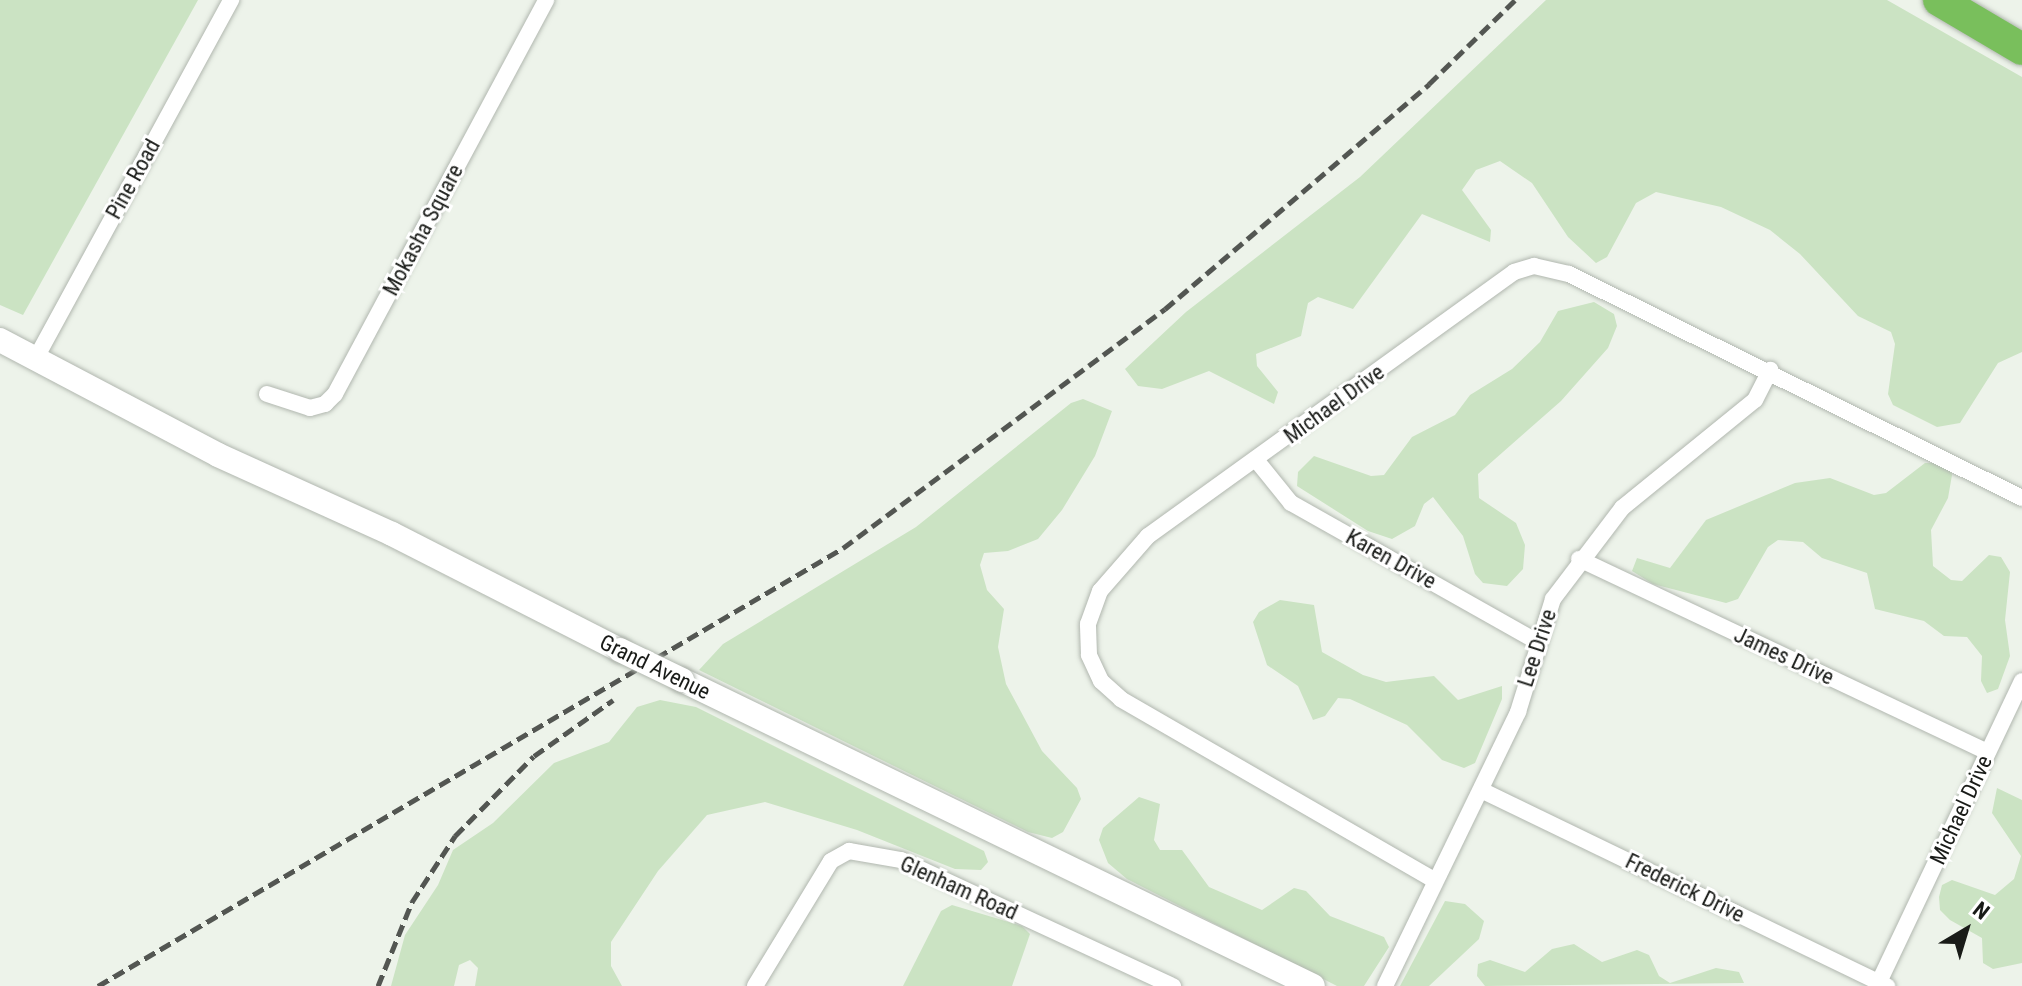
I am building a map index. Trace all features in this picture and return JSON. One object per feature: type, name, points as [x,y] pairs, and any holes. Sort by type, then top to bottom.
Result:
[{"type":"highway","points":[[1939,0],[2022,49]]},
{"type":"street","name":"Pine Road","points":[[36,358],[231,0]]},
{"type":"street","name":"Mokasha Square","points":[[267,394],[310,408],[325,404],[335,394],[546,0]]},
{"type":"street","name":"Michael Drive","points":[[1434,880],[1121,699],[1101,681],[1089,655],[1088,624],[1100,591],[1121,561],[1495,285],[1534,266],[1569,274],[1770,370],[2022,498]]},
{"type":"street","name":"Grand Avenue","points":[[0,340],[218,455],[392,534],[620,650],[1313,986]]},
{"type":"street","name":"Lee Drive","points":[[1385,986],[1434,880],[1483,791],[1518,712],[1553,599],[1579,559],[1622,508],[1755,400],[1770,370]]},
{"type":"street","name":"Karen Drive","points":[[1257,461],[1291,503],[1538,642]]},
{"type":"street","name":"James Drive","points":[[1579,559],[1988,752]]},
{"type":"street","name":"Michael Drive","points":[[1883,984],[2022,681]]},
{"type":"street","name":"Frederick Drive","points":[[1483,791],[1883,984]]},
{"type":"street","name":"Glenham Road","points":[[755,986],[831,861],[849,851],[901,860],[1173,986]]},
{"type":"green space","points":[[0,0],[198,0],[23,315],[0,305]]},
{"type":"green space","points":[[1546,0],[1887,0],[2022,77],[2022,352],[1998,363],[1960,423],[1937,427],[1893,405],[1888,394],[1895,344],[1891,332],[1858,316],[1800,254],[1770,230],[1721,207],[1656,192],[1636,203],[1607,257],[1596,263],[1568,237],[1532,183],[1500,161],[1476,170],[1462,190],[1491,230],[1490,242],[1422,214],[1353,309],[1318,297],[1308,303],[1301,336],[1256,354],[1257,366],[1278,392],[1274,404],[1209,371],[1162,389],[1138,386],[1125,369],[1186,312],[1360,177]]},
{"type":"green space","points":[[1594,302],[1614,314],[1617,326],[1608,348],[1561,401],[1478,474],[1479,498],[1516,523],[1525,545],[1523,569],[1507,586],[1483,583],[1475,574],[1463,536],[1433,497],[1424,504],[1415,526],[1392,539],[1368,531],[1297,486],[1298,472],[1314,456],[1371,476],[1384,475],[1412,437],[1455,415],[1470,395],[1512,369],[1540,342],[1558,311]]},
{"type":"green space","points":[[1083,399],[1112,411],[1095,456],[1062,510],[1038,539],[1008,551],[984,553],[980,565],[987,590],[1004,609],[998,647],[1006,684],[1042,751],[1077,788],[1081,799],[1063,832],[1052,838],[1028,832],[699,670],[723,644],[916,527],[1071,403]]},
{"type":"green space","points":[[1925,463],[1949,463],[1952,475],[1948,498],[1931,530],[1933,566],[1951,580],[1962,581],[1989,555],[2001,557],[2010,572],[2005,620],[2010,656],[1998,689],[1987,693],[1981,681],[1982,656],[1967,637],[1944,636],[1924,621],[1875,609],[1867,573],[1822,558],[1803,542],[1778,540],[1768,547],[1738,599],[1726,603],[1653,584],[1632,571],[1637,558],[1670,568],[1706,520],[1795,483],[1830,478],[1874,495],[1886,493]]},
{"type":"green space","points":[[1280,600],[1314,605],[1322,652],[1363,675],[1386,682],[1434,676],[1458,700],[1502,686],[1502,699],[1475,763],[1464,768],[1442,760],[1407,725],[1350,699],[1338,698],[1325,716],[1313,720],[1298,686],[1267,665],[1253,622],[1259,612]]},
{"type":"green space","points":[[660,700],[696,707],[984,851],[988,862],[981,870],[955,869],[857,830],[765,802],[707,815],[658,871],[611,942],[611,966],[622,986],[475,986],[478,968],[470,960],[459,965],[454,986],[391,986],[405,935],[438,885],[453,850],[493,823],[554,763],[609,742],[637,707]]},
{"type":"green space","points":[[1997,788],[2022,800],[2022,963],[1993,969],[1983,963],[1982,938],[1950,920],[1940,910],[1939,897],[1942,885],[1952,880],[1995,895],[2014,879],[2021,856],[1992,813]]},
{"type":"green space","points":[[1139,797],[1160,804],[1154,840],[1160,850],[1182,850],[1209,887],[1262,910],[1294,888],[1306,891],[1330,916],[1384,937],[1389,947],[1364,986],[1337,986],[1127,879],[1108,863],[1099,840],[1103,828]]},
{"type":"green space","points":[[1445,901],[1465,904],[1484,921],[1479,939],[1429,986],[1400,986]]},
{"type":"green space","points":[[952,905],[1022,926],[1030,934],[1012,986],[903,986],[941,911]]},
{"type":"green space","points":[[1574,944],[1602,962],[1637,950],[1649,955],[1659,976],[1670,983],[1716,968],[1739,972],[1744,983],[1485,986],[1477,976],[1478,964],[1490,960],[1525,972],[1552,949]]},
{"type":"railway","points":[[98,986],[843,548],[1165,309],[1429,84],[1515,0]]},
{"type":"railway","points":[[378,986],[412,902],[455,836],[534,756],[613,700]]}]
